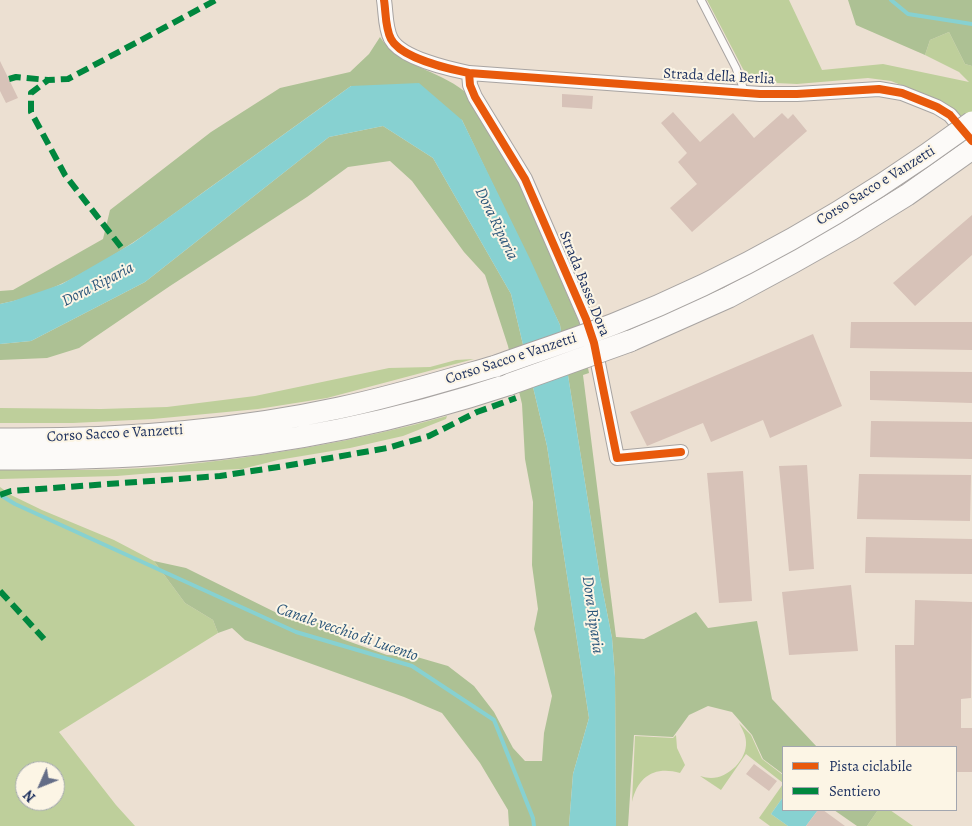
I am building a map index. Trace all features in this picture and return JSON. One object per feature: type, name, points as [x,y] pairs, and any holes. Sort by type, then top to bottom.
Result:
[{"type":"main road","name":"Corso Sacco e Vanzetti","points":[[0,439],[94,438],[258,423],[339,408],[496,366],[614,324],[729,271],[778,246],[894,177],[972,122]]},
{"type":"main road","name":"Corso Sacco e Vanzetti","points":[[0,459],[103,458],[175,453],[242,445],[333,431],[422,411],[510,384],[630,341],[729,297],[852,230],[972,149]]},
{"type":"street","name":"Strada della Berlia","points":[[384,0],[390,37],[394,43],[413,56],[448,69],[469,73],[744,93],[797,94],[879,89],[902,94],[937,107],[950,115],[972,141]]},
{"type":"street","name":"Strada Basse Dora","points":[[469,73],[474,97],[525,179],[586,319],[594,343],[617,458],[681,452]]},
{"type":"lane","points":[[701,0],[736,68],[744,93]]},
{"type":"green space","points":[[707,0],[789,0],[822,70],[883,64],[969,82],[959,72],[925,55],[930,40],[949,32],[965,64],[972,66],[972,129],[958,113],[943,102],[891,81],[868,78],[797,84],[753,82],[743,69]]},
{"type":"green space","points":[[848,0],[972,0],[972,66],[965,64],[949,32],[930,40],[925,55],[856,25]]},
{"type":"green space","points":[[380,37],[397,55],[443,78],[464,91],[519,183],[579,322],[589,373],[583,375],[616,637],[644,639],[696,612],[708,628],[757,621],[772,699],[816,746],[782,746],[782,773],[763,759],[752,735],[732,712],[708,706],[689,715],[673,737],[634,735],[628,826],[616,826],[615,677],[612,638],[600,577],[560,325],[462,120],[351,86],[108,259],[55,287],[0,304],[0,291],[13,290],[103,239],[110,210],[211,132],[280,88],[350,72],[369,54]]},
{"type":"green space","points":[[383,126],[433,158],[511,294],[547,446],[589,718],[573,774],[569,826],[509,826],[508,810],[480,763],[442,713],[404,697],[245,640],[232,628],[218,633],[213,620],[185,603],[154,561],[186,568],[289,619],[326,624],[342,639],[387,655],[417,657],[448,666],[474,686],[494,712],[513,748],[525,761],[542,761],[544,733],[552,696],[534,629],[538,609],[532,565],[533,502],[525,459],[522,404],[508,346],[485,275],[464,252],[412,181],[390,161],[348,167],[307,197],[79,348],[47,358],[0,360],[0,344],[31,341],[145,282],[329,137]]},
{"type":"green space","points":[[474,359],[327,398],[258,409],[153,419],[73,423],[0,423],[0,408],[101,409],[167,407],[255,396],[389,368],[430,367],[456,360]]},
{"type":"green space","points":[[447,416],[446,419],[403,436],[350,448],[278,460],[242,469],[117,476],[0,479],[0,470],[128,469],[240,458],[345,440]]},
{"type":"green space","points":[[0,487],[11,495],[42,510],[114,540],[154,561],[185,603],[213,620],[218,633],[59,732],[116,805],[135,826],[0,826]]},
{"type":"green space","points":[[739,723],[751,735],[762,759],[782,774],[782,782],[746,754],[721,790],[700,776],[718,777],[736,766],[746,748],[745,734]]},
{"type":"green space","points":[[676,735],[677,748],[685,765],[680,773],[663,771],[649,775],[639,786],[632,802],[635,736],[673,738]]},
{"type":"green space","points":[[782,785],[782,798],[771,814],[788,826],[770,826],[759,818]]},
{"type":"green space","points":[[835,811],[877,811],[867,826],[857,826]]},
{"type":"green space","points":[[877,811],[891,811],[913,826],[867,826]]},
{"type":"water","name":"Dora Riparia","points":[[419,83],[462,120],[560,325],[600,577],[612,638],[615,677],[616,826],[569,826],[573,774],[589,718],[547,446],[511,294],[433,158],[383,126],[329,137],[145,282],[31,341],[0,344],[0,304],[62,284],[133,243],[351,86]]},
{"type":"water","points":[[782,798],[782,811],[817,811],[806,826],[788,826],[771,814]]},
{"type":"building","points":[[0,61],[18,98],[6,103],[0,91]]},
{"type":"building","points":[[562,94],[593,96],[592,109],[562,107]]},
{"type":"building","points":[[673,112],[700,142],[733,113],[754,138],[782,113],[788,119],[793,114],[807,131],[692,232],[670,208],[697,184],[678,162],[687,153],[661,123]]},
{"type":"building","points":[[972,215],[972,255],[915,306],[893,283]]},
{"type":"building","points":[[851,322],[972,322],[972,350],[850,348]]},
{"type":"building","points":[[813,334],[842,406],[770,438],[763,420],[711,442],[703,423],[647,446],[630,412]]},
{"type":"building","points":[[870,371],[972,372],[972,403],[870,400]]},
{"type":"building","points":[[871,421],[972,422],[972,459],[870,457]]},
{"type":"building","points":[[807,465],[814,569],[789,571],[779,466]]},
{"type":"building","points":[[743,471],[752,601],[719,603],[707,473]]},
{"type":"building","points":[[859,474],[971,475],[970,521],[857,519]]},
{"type":"building","points":[[866,537],[972,539],[972,574],[865,573]]},
{"type":"building","points":[[851,585],[858,651],[789,655],[782,592]]},
{"type":"building","points":[[915,600],[972,602],[971,698],[961,699],[961,728],[972,728],[972,772],[957,772],[957,746],[896,746],[895,645],[914,645]]},
{"type":"building","points":[[754,764],[777,781],[769,791],[746,774]]},
{"type":"building","points":[[817,811],[824,811],[845,826],[806,826]]},
{"type":"waterway","points":[[891,0],[908,14],[972,24]]},
{"type":"waterway","name":"Canale vecchio di Lucento","points":[[0,495],[15,504],[296,632],[412,666],[494,720],[533,818],[534,826]]},
{"type":"marked path","points":[[121,247],[65,175],[31,112],[31,93],[48,80],[68,79],[216,0]]},
{"type":"marked path","points":[[9,79],[16,77],[48,80]]},
{"type":"marked path","points":[[0,495],[11,491],[220,476],[387,448],[429,436],[477,412],[516,398]]},
{"type":"marked path","points":[[0,591],[44,639]]},
{"type":"cycle path","points":[[384,0],[388,30],[396,46],[426,62],[450,69],[469,73],[760,94],[797,94],[879,89],[902,93],[937,107],[950,115],[972,141]]},
{"type":"cycle path","points":[[469,73],[470,85],[475,97],[525,179],[586,319],[594,343],[617,458],[681,452]]}]
